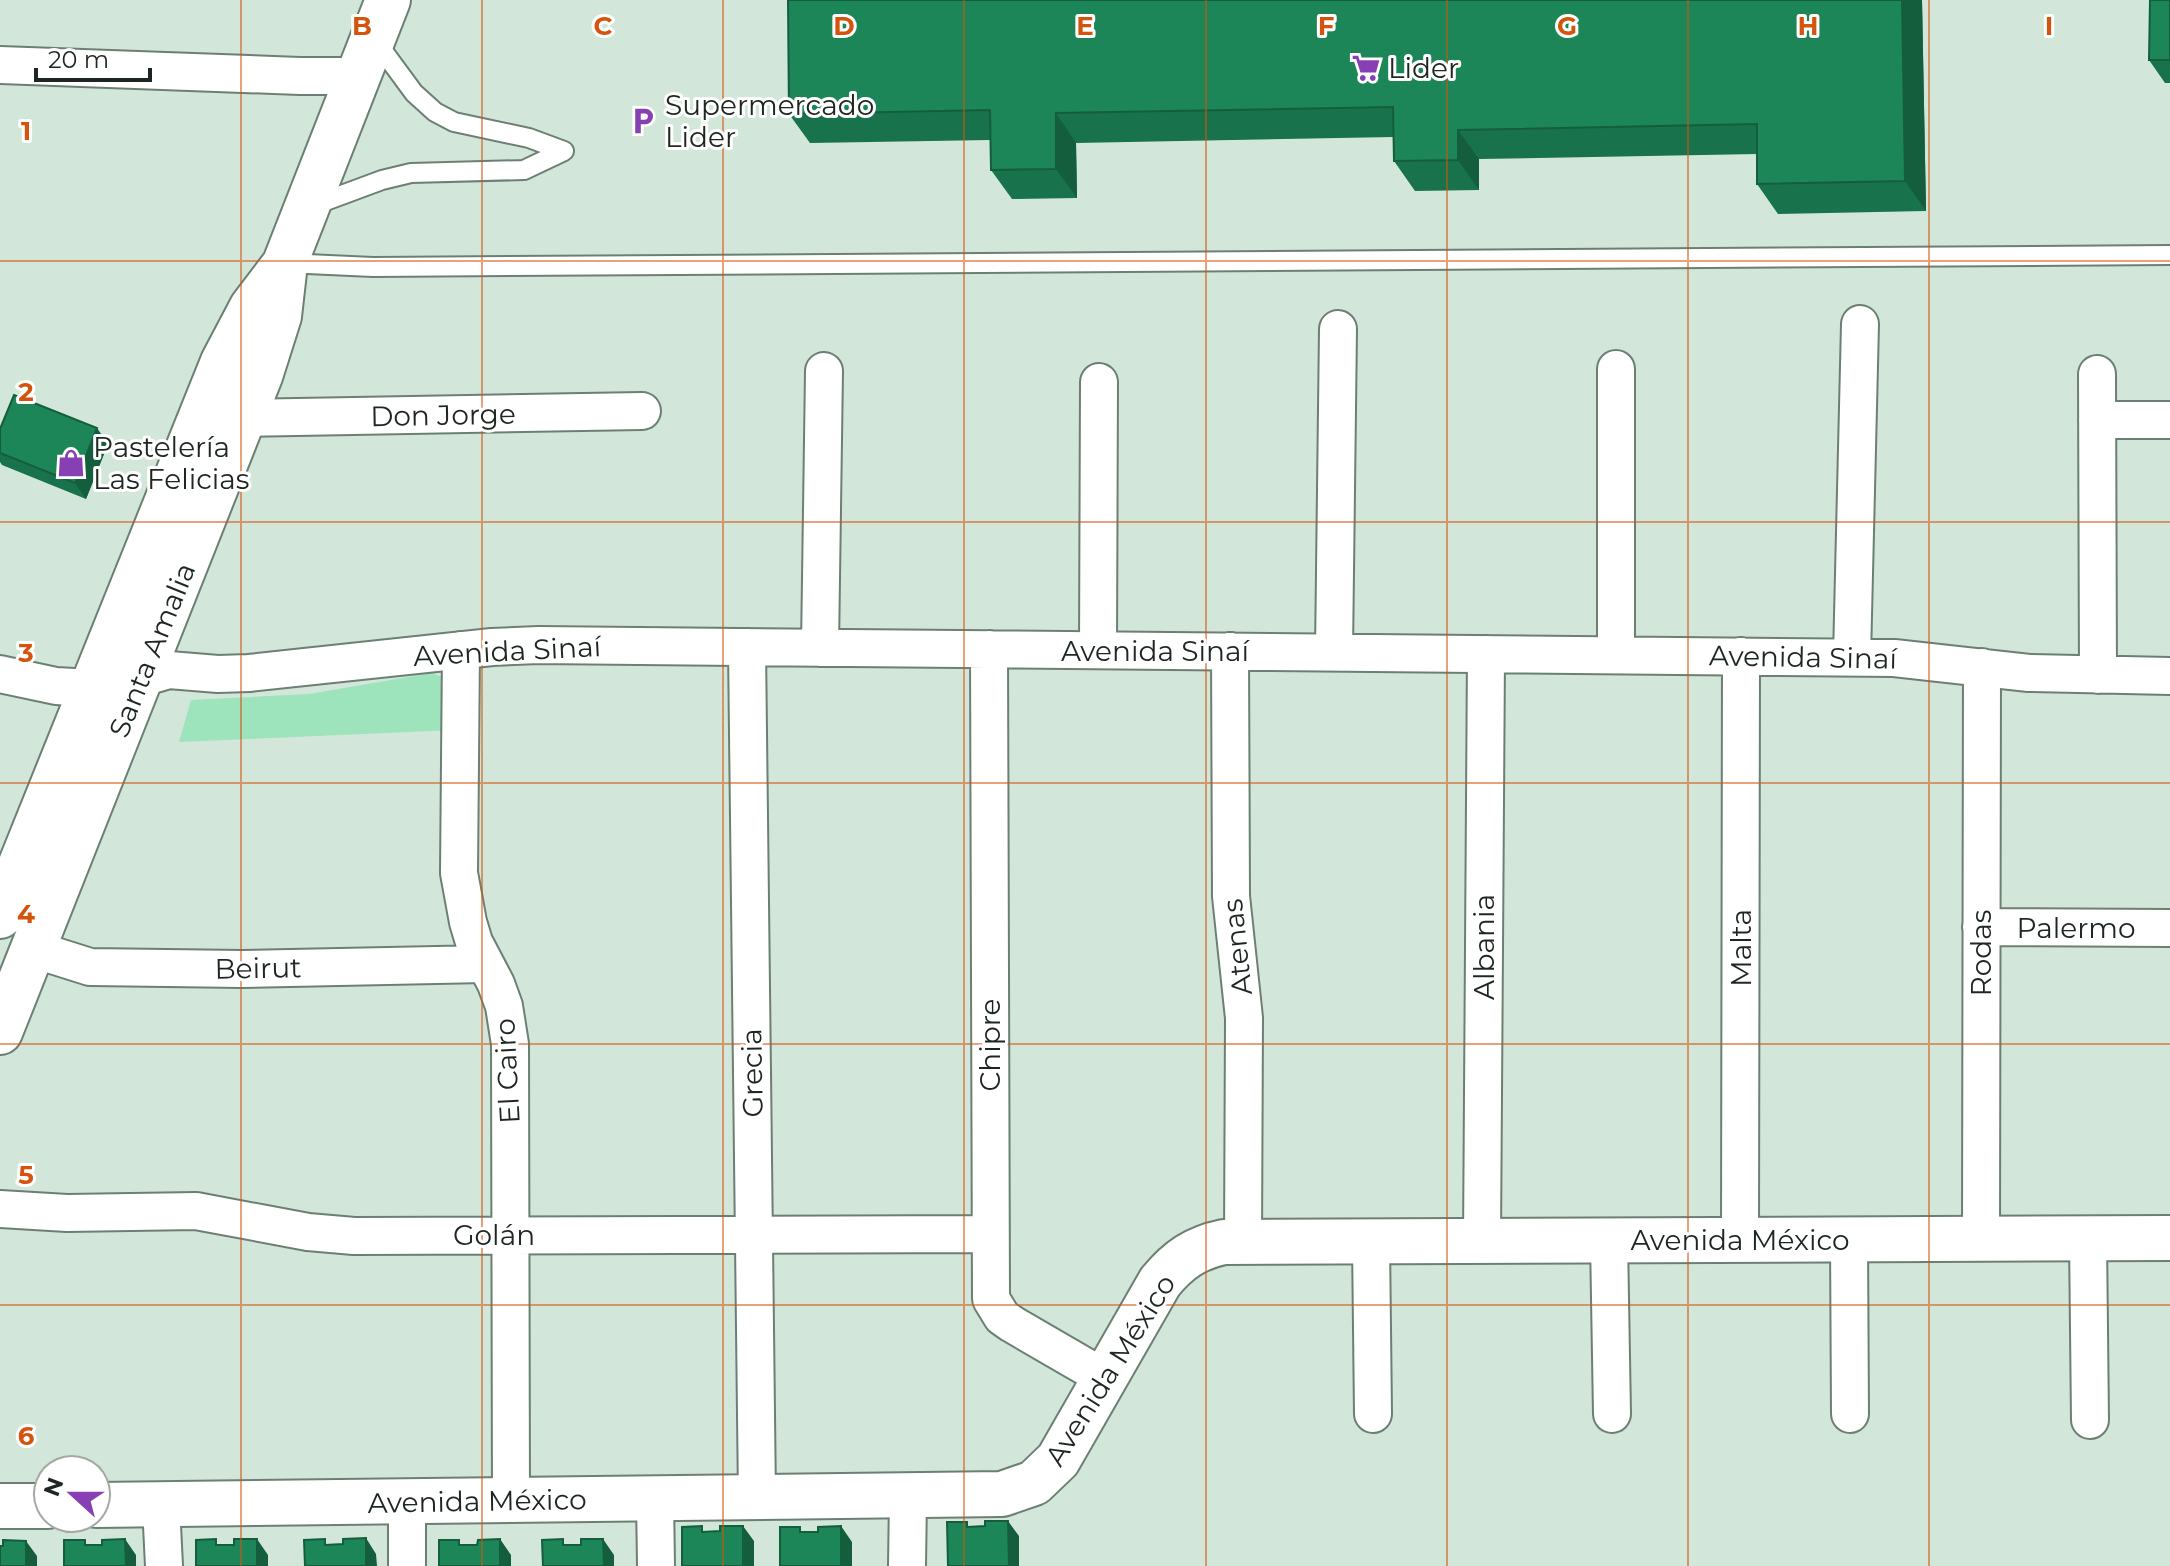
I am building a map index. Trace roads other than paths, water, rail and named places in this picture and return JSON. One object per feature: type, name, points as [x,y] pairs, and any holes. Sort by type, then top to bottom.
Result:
[{"type":"street","points":[[2,70],[300,76],[373,38]]},
{"type":"street","name":"Santa Amalia","points":[[0,916],[223,362],[252,307],[285,263],[373,38]]},
{"type":"street","name":"Santa Amalia","points":[[0,1032],[271,347],[279,316],[285,263]]},
{"type":"street","points":[[1852,657],[1860,324]]},
{"type":"street","points":[[1334,652],[1338,329]]},
{"type":"street","points":[[1616,369],[1616,655]]},
{"type":"street","points":[[820,648],[824,371]]},
{"type":"street","points":[[2097,374],[2098,675]]},
{"type":"street","points":[[1098,650],[1099,382]]},
{"type":"street","name":"Don Jorge","points":[[244,418],[642,411]]},
{"type":"street","points":[[2097,420],[2170,420]]},
{"type":"street","name":"Avenida Sinaí","points":[[0,674],[56,686],[92,688],[181,670],[249,673],[461,650],[539,645],[1852,657],[1894,658],[2029,673],[2170,676]]},
{"type":"street","name":"Grecia","points":[[747,647],[757,1498]]},
{"type":"street","name":"Chipre","points":[[989,649],[990,1290],[995,1308],[1002,1317],[1105,1378]]},
{"type":"street","name":"El Cairo","points":[[461,650],[459,873],[468,922],[496,984],[509,1025],[511,1501]]},
{"type":"street","name":"Atenas","points":[[1230,651],[1231,911],[1244,1018],[1243,1242]]},
{"type":"street","name":"Albania","points":[[1482,1241],[1486,654]]},
{"type":"street","name":"Malta","points":[[1740,1240],[1741,656]]},
{"type":"street","name":"Rodas","points":[[1981,1239],[1982,667]]},
{"type":"street","name":"Palermo","points":[[1981,927],[2170,928]]},
{"type":"street","name":"Beirut","points":[[33,949],[90,967],[242,969],[485,964]]},
{"type":"street","name":"Golán","points":[[0,1209],[67,1213],[196,1211],[308,1232],[354,1236],[990,1234]]},
{"type":"street","points":[[2088,1238],[2090,1420]]},
{"type":"street","name":"Avenida México","points":[[112,1505],[1002,1494],[1034,1483],[1058,1460],[1160,1282],[1188,1254],[1205,1246],[1243,1242],[2170,1238]]},
{"type":"street","points":[[1849,1239],[1850,1414]]},
{"type":"street","points":[[1609,1240],[1612,1414]]},
{"type":"street","points":[[1371,1242],[1373,1414]]},
{"type":"street","points":[[907,1566],[908,1497]]},
{"type":"street","points":[[655,1499],[656,1566]]},
{"type":"street","points":[[407,1502],[407,1566]]},
{"type":"street","points":[[161,1505],[164,1566]]},
{"type":"street","points":[[0,1506],[32,1506]]},
{"type":"lane","points":[[307,208],[382,180],[411,173],[524,170],[564,151],[529,138],[454,122],[435,112],[414,93],[373,38]]},
{"type":"lane","points":[[285,263],[373,267],[2170,255]]},
{"type":"place","name":"Lider","points":[[1366,68]]},
{"type":"place","name":"Supermercado Lider","points":[[643,121]]},
{"type":"place","name":"Pastelería Las Felicias","points":[[71,463]]}]
